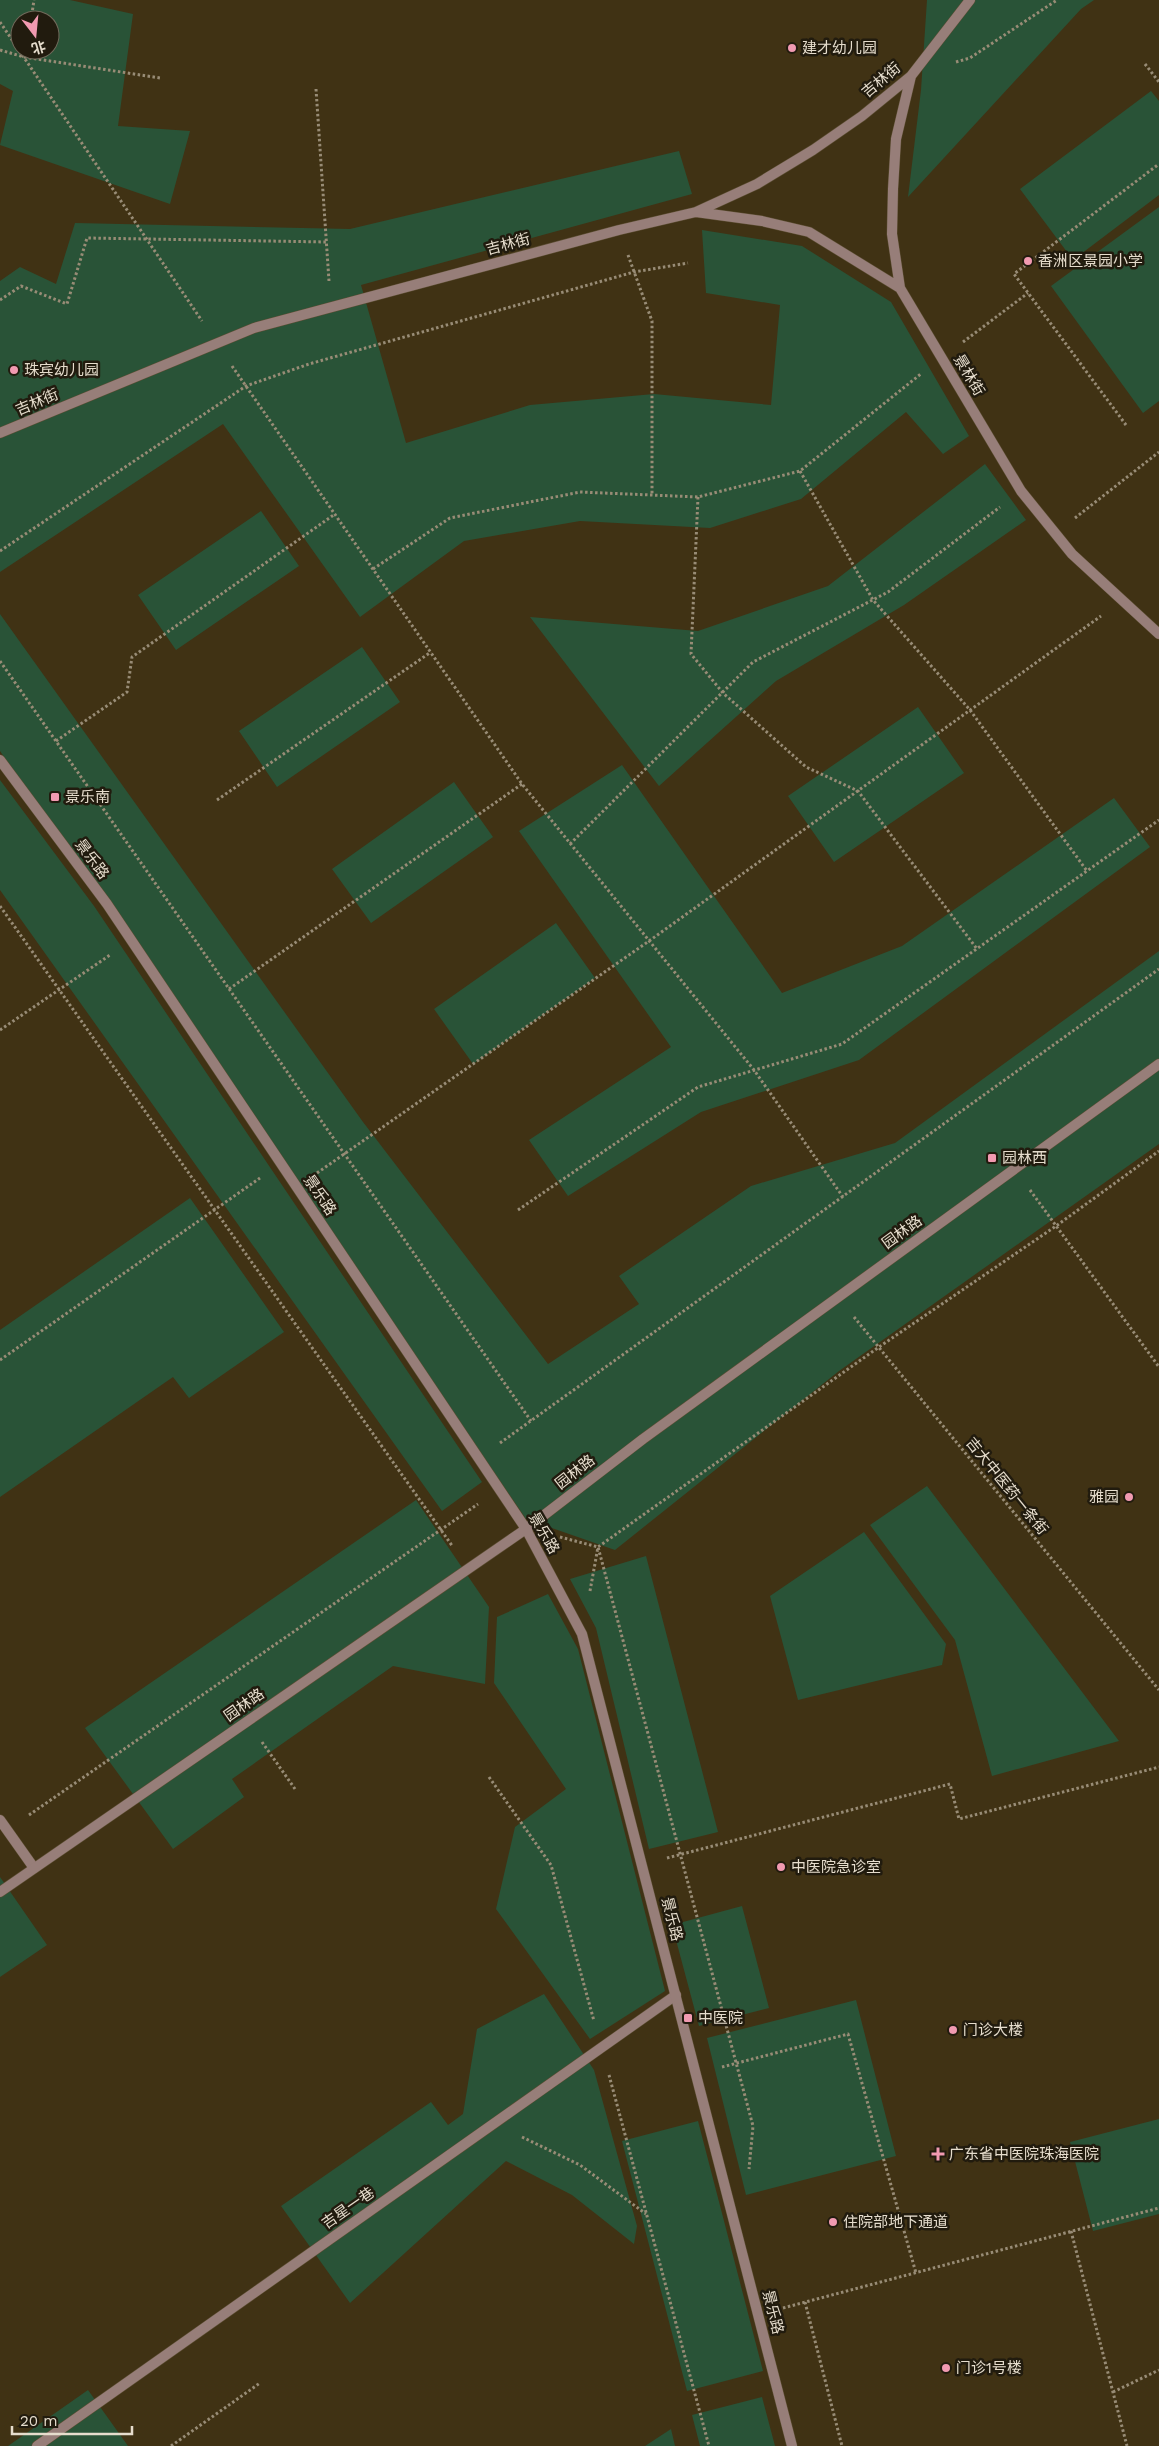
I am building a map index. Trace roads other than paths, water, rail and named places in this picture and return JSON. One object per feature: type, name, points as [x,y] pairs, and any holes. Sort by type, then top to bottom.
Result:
[{"type":"street","name":"吉林街","points":[[0,434],[254,328],[619,230],[696,212],[756,184],[813,150],[862,116],[911,76],[970,0]]},
{"type":"street","name":"景林街","points":[[911,76],[896,139],[892,189],[892,234],[900,288],[1021,491],[1072,554],[1159,634]]},
{"type":"street","points":[[696,212],[762,221],[809,232],[900,288]]},
{"type":"street","name":"景乐路","points":[[0,760],[132,940],[526,1529],[582,1634],[791,2446]]},
{"type":"street","name":"园林路","points":[[0,1892],[526,1529],[643,1439],[1159,1064]]},
{"type":"street","points":[[0,1820],[34,1868]]},
{"type":"street","name":"吉星一巷","points":[[37,2446],[676,1995]]},
{"type":"place","name":"建才幼儿园","points":[[792,48]]},
{"type":"place","name":"香洲区景园小学","points":[[1028,261]]},
{"type":"place","name":"珠宾幼儿园","points":[[14,370]]},
{"type":"place","name":"景乐南","points":[[55,797]]},
{"type":"place","name":"园林西","points":[[992,1158]]},
{"type":"place","name":"雅园","points":[[1129,1497]]},
{"type":"place","name":"中医院急诊室","points":[[781,1867]]},
{"type":"place","name":"中医院","points":[[688,2018]]},
{"type":"place","name":"门诊大楼","points":[[953,2030]]},
{"type":"place","name":"广东省中医院珠海医院","points":[[938,2154]]},
{"type":"place","name":"住院部地下通道","points":[[833,2222]]},
{"type":"place","name":"门诊1号楼","points":[[946,2368]]}]
